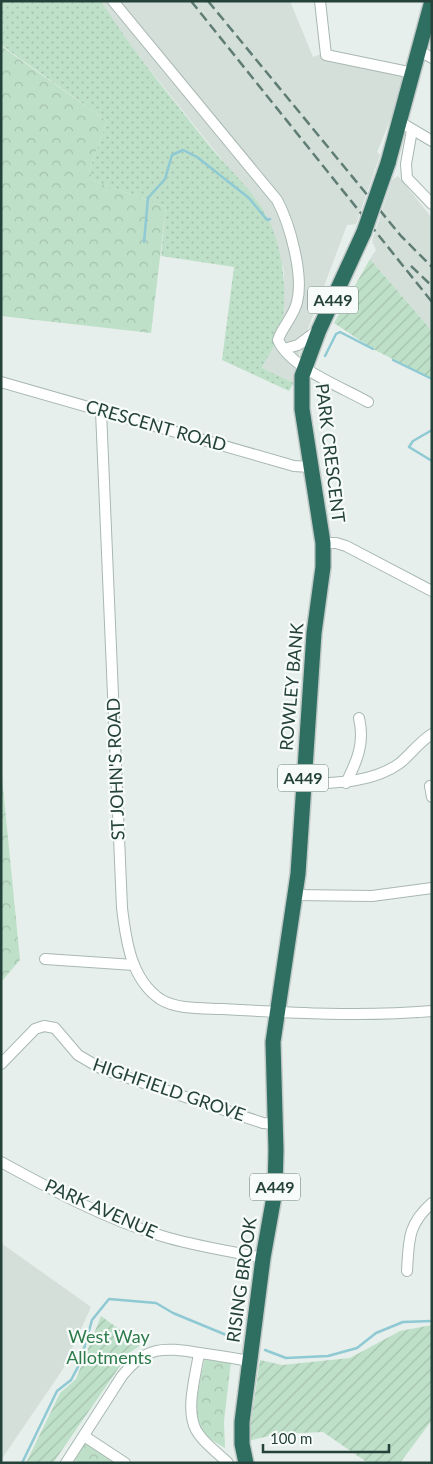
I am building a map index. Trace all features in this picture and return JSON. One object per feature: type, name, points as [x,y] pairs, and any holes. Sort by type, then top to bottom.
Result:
[{"type":"highway","name":"A449","points":[[304,368],[319,330],[364,232],[388,163],[406,126],[413,73],[426,54],[432,1]]},
{"type":"highway","name":"PARK CRESCENT","points":[[304,368],[301,389],[302,409],[323,544]]},
{"type":"highway","name":"ROWLEY BANK","points":[[277,1012],[296,895],[314,633],[323,567],[323,544]]},
{"type":"highway","name":"RISING BROOK","points":[[246,1463],[241,1435],[263,1258],[275,1191],[276,1124],[273,1042],[277,1012]]},
{"type":"street","points":[[113,1],[277,200],[286,216],[299,288],[297,303],[278,340],[284,349],[304,368],[368,402]]},
{"type":"street","points":[[320,1],[326,55],[413,73]]},
{"type":"street","points":[[432,141],[406,126],[407,178],[432,204]]},
{"type":"street","points":[[284,349],[298,345],[319,330]]},
{"type":"street","name":"CRESCENT ROAD","points":[[1,382],[294,466],[310,467]]},
{"type":"street","name":"ST JOHN'S ROAD","points":[[101,411],[122,908],[126,939],[134,965],[148,988],[163,1001],[171,1004],[277,1012],[371,1014],[432,1010]]},
{"type":"street","points":[[323,544],[336,543],[346,546],[432,591]]},
{"type":"street","points":[[346,783],[360,756],[362,732],[358,718]]},
{"type":"street","points":[[303,784],[346,783],[382,772],[399,763],[432,734]]},
{"type":"street","points":[[430,786],[432,797]]},
{"type":"street","points":[[296,895],[372,896],[432,888]]},
{"type":"street","points":[[45,959],[134,965]]},
{"type":"street","name":"HIGHFIELD GROVE","points":[[1,1064],[35,1029],[50,1026],[58,1030],[78,1056],[102,1069],[263,1123],[276,1124]]},
{"type":"street","name":"PARK AVENUE","points":[[1,1162],[95,1210],[162,1237],[263,1258]]},
{"type":"street","points":[[407,1271],[410,1231],[423,1211],[432,1203]]},
{"type":"street","points":[[66,1463],[122,1376],[139,1358],[152,1351],[166,1349],[250,1361]]},
{"type":"street","points":[[199,1353],[192,1410],[193,1422],[202,1438],[228,1463]]},
{"type":"street","points":[[84,1436],[125,1463]]},
{"type":"shaded area","points":[[101,1],[290,1],[313,57],[329,51],[409,66],[406,82],[377,152],[380,155],[356,224],[347,225],[303,342],[296,364],[294,383],[262,368],[279,334],[283,307],[284,271],[267,216],[122,35]]},
{"type":"shaded area","points":[[398,176],[432,218],[432,331],[370,259],[376,250],[372,241],[392,180]]},
{"type":"shaded area","points":[[1,1243],[91,1307],[63,1369],[1,1460]]},
{"type":"green space","points":[[1,1],[101,1],[166,92],[215,153],[254,196],[272,227],[277,242],[284,290],[284,306],[279,334],[262,368],[294,383],[289,391],[222,360],[234,267],[161,256],[166,207],[94,181],[89,171],[107,121],[1,45]]},
{"type":"green space","points":[[1,46],[107,121],[89,171],[94,181],[166,207],[151,333],[1,316]]},
{"type":"green space","points":[[370,259],[432,331],[432,379],[373,349],[334,323]]},
{"type":"green space","points":[[1,767],[20,960],[1,982]]},
{"type":"green space","name":"West Way Allotments","points":[[101,1316],[141,1345],[129,1353],[53,1463],[26,1463],[60,1393],[76,1379]]},
{"type":"green space","points":[[432,1325],[432,1420],[400,1463],[368,1463],[323,1432],[277,1434],[248,1441],[260,1360],[282,1365],[350,1358],[400,1331]]},
{"type":"green space","points":[[205,1357],[231,1361],[224,1421],[225,1448],[210,1439],[203,1432],[197,1414],[198,1395]]},
{"type":"green space","points":[[85,1443],[115,1463],[79,1463],[73,1459]]},
{"type":"waterway","points":[[144,242],[148,198],[165,179],[172,155],[183,150],[197,157],[249,198],[267,220],[270,219]]},
{"type":"waterway","points":[[325,356],[336,334],[340,332],[373,349]]},
{"type":"waterway","points":[[393,360],[432,379]]},
{"type":"waterway","points":[[432,430],[413,441],[409,447],[432,461]]},
{"type":"waterway","name":"RISING BROOK","points":[[22,1463],[57,1391],[71,1380],[80,1363],[92,1320],[109,1299],[156,1303],[173,1313],[236,1339]]},
{"type":"waterway","name":"RISING BROOK","points":[[265,1350],[286,1358],[328,1356],[357,1348],[376,1333],[403,1322],[432,1321]]},
{"type":"railway","points":[[191,1],[432,302]]},
{"type":"railway","points":[[208,1],[401,236],[432,267]]},
{"type":"railway","points":[[411,266],[432,286]]}]
